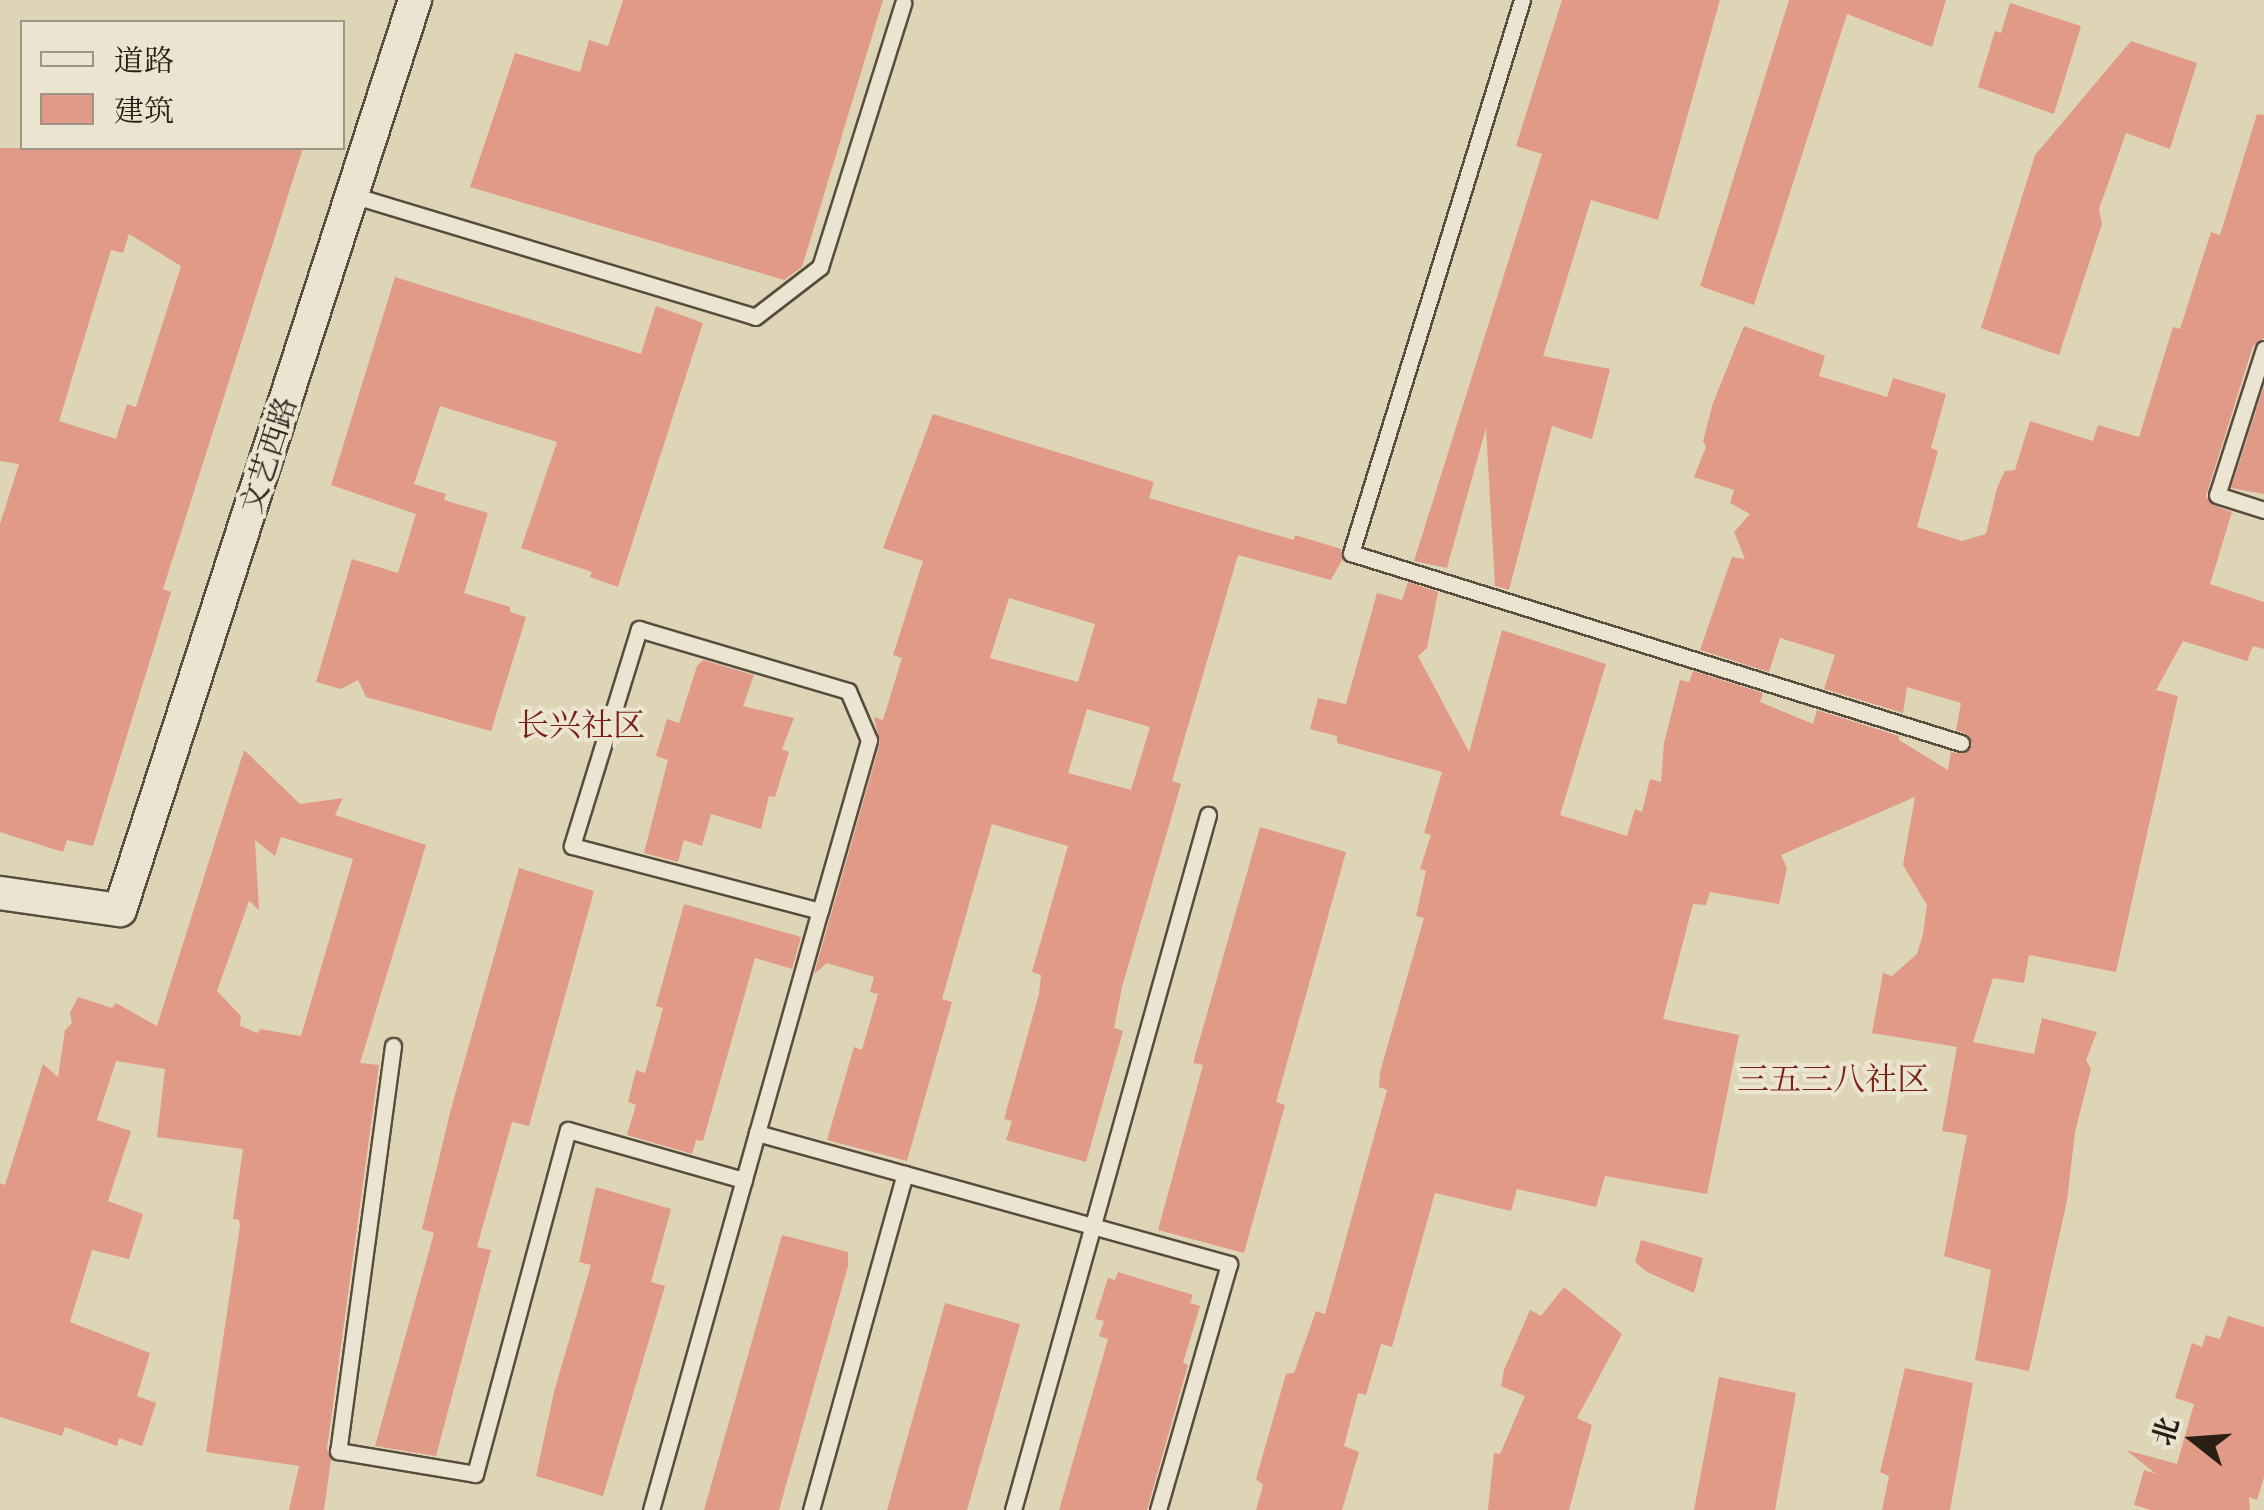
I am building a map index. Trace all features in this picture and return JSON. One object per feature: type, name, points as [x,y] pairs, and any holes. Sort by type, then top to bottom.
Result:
[{"type":"street","name":"文艺西路","points":[[0,893],[120,910],[414,0]]},
{"type":"lane","points":[[1522,0],[1351,554],[1961,742]]},
{"type":"lane","points":[[352,195],[755,317],[820,267],[903,2]]},
{"type":"lane","points":[[2264,349],[2217,495],[2264,510]]},
{"type":"lane","points":[[651,1510],[869,740],[848,690],[640,629],[572,846],[820,911]]},
{"type":"lane","points":[[1013,1510],[1208,815]]},
{"type":"lane","points":[[393,1046],[338,1452],[475,1474],[568,1130],[744,1180]]},
{"type":"lane","points":[[757,1133],[1229,1264],[1158,1510]]},
{"type":"lane","points":[[811,1510],[905,1174]]},
{"type":"building","points":[[623,0],[883,0],[802,267],[784,280],[470,187],[515,53],[580,72],[589,40],[608,46]]},
{"type":"building","points":[[1562,0],[1720,0],[1658,220],[1591,200],[1543,356],[1610,369],[1592,439],[1552,426],[1509,590],[1495,586],[1486,428],[1447,568],[1414,561],[1542,154],[1516,146]]},
{"type":"building","points":[[1789,0],[1946,0],[1932,47],[1847,14],[1754,305],[1700,286]]},
{"type":"building","points":[[2010,3],[2081,26],[2054,114],[1978,87],[1995,31],[2001,33]]},
{"type":"building","points":[[2131,41],[2197,63],[2170,149],[2126,133],[2099,209],[2102,224],[2059,355],[1981,328],[2035,155]]},
{"type":"building","points":[[2257,114],[2264,115],[2264,338],[2253,346],[2206,496],[2213,505],[2232,512],[2210,584],[2264,602],[2264,649],[2253,646],[2247,661],[2183,641],[2156,690],[2178,696],[2116,972],[2029,955],[2024,983],[1993,978],[1973,1042],[2034,1054],[2042,1018],[2097,1032],[2086,1060],[2091,1069],[2075,1132],[2067,1201],[2029,1371],[1975,1360],[1991,1270],[1944,1256],[1967,1135],[1942,1131],[1957,1047],[1872,1033],[1883,973],[1892,976],[1917,954],[1923,934],[1927,905],[1903,865],[1915,797],[1781,855],[1787,868],[1779,904],[1710,892],[1706,905],[1693,904],[1663,1019],[1739,1035],[1707,1194],[1605,1176],[1596,1207],[1517,1189],[1511,1211],[1435,1193],[1392,1347],[1381,1344],[1366,1395],[1358,1393],[1344,1446],[1359,1452],[1342,1510],[1256,1510],[1263,1485],[1256,1479],[1286,1374],[1294,1373],[1316,1311],[1325,1314],[1387,1090],[1379,1087],[1380,1072],[1424,918],[1416,916],[1426,871],[1420,869],[1431,835],[1424,833],[1442,772],[1337,743],[1337,736],[1310,729],[1318,698],[1346,704],[1377,593],[1402,600],[1408,582],[1438,592],[1427,648],[1418,656],[1469,752],[1502,630],[1606,664],[1560,815],[1627,836],[1635,809],[1642,812],[1650,779],[1661,782],[1664,743],[1680,680],[1689,682],[1693,671],[1763,693],[1760,702],[1813,724],[1817,710],[1899,736],[1899,740],[1948,770],[1951,752],[1964,754],[1972,745],[1969,735],[1956,730],[1961,703],[1907,687],[1903,713],[1824,689],[1835,655],[1780,638],[1769,672],[1700,650],[1732,557],[1745,559],[1734,532],[1750,514],[1730,503],[1734,490],[1694,477],[1706,447],[1703,441],[1713,403],[1744,326],[1825,356],[1819,376],[1887,397],[1893,378],[1946,394],[1931,448],[1938,451],[1917,527],[1962,541],[1986,534],[1997,488],[2005,471],[2015,470],[2030,421],[2093,441],[2098,425],[2139,437],[2173,327],[2180,329],[2211,232],[2220,235]]},
{"type":"building","points":[[0,148],[302,150],[163,589],[171,592],[93,846],[67,840],[63,852],[0,832],[0,524],[19,464],[0,461]],"holes":[[[129,234],[181,266],[136,407],[127,404],[116,439],[59,421],[111,250],[123,253]]]},
{"type":"building","points":[[395,277],[641,354],[656,306],[703,323],[618,587],[590,577],[592,572],[521,548],[557,442],[440,406],[414,484],[446,494],[444,500],[488,513],[464,593],[510,607],[510,612],[526,617],[491,731],[366,697],[358,680],[341,689],[316,682],[352,559],[398,573],[416,514],[331,485]]},
{"type":"building","points":[[2264,386],[2264,494],[2231,488]]},
{"type":"building","points":[[933,414],[1154,482],[1149,498],[1294,540],[1295,535],[1341,549],[1342,560],[1331,580],[1238,555],[1172,781],[1181,784],[1122,987],[1114,1028],[1123,1031],[1086,1162],[1006,1140],[1012,1121],[1004,1119],[1039,994],[1041,975],[1032,972],[1068,846],[992,824],[942,999],[952,1002],[907,1161],[827,1140],[854,1047],[862,1050],[878,994],[870,992],[874,977],[827,963],[814,974],[880,743],[874,717],[883,720],[902,658],[893,655],[923,561],[883,548]],"holes":[[[1009,598],[1095,624],[1078,682],[990,658]],[[1087,709],[1150,727],[1131,790],[1068,773]]]},
{"type":"building","points":[[703,660],[754,675],[743,706],[794,718],[782,749],[789,752],[775,797],[769,796],[761,829],[711,814],[702,846],[684,840],[678,862],[644,853],[668,760],[656,756],[667,719],[679,723],[697,666]]},
{"type":"building","points":[[244,750],[300,804],[343,798],[335,815],[426,845],[360,1063],[379,1065],[327,1449],[331,1459],[324,1510],[289,1510],[299,1466],[206,1452],[240,1226],[239,1220],[233,1219],[243,1149],[157,1137],[165,1069],[116,1061],[97,1120],[131,1131],[108,1201],[143,1214],[129,1259],[92,1250],[70,1322],[150,1353],[137,1396],[156,1403],[142,1446],[119,1438],[117,1446],[65,1427],[62,1436],[0,1417],[0,1183],[5,1185],[43,1064],[58,1077],[65,1030],[72,1023],[70,1013],[78,997],[112,1008],[116,1003],[157,1026]],"holes":[[[281,837],[353,859],[301,1036],[260,1029],[258,1033],[240,1026],[241,1016],[217,991],[249,901],[259,910],[255,840],[275,856]]]},
{"type":"building","points":[[1260,827],[1346,852],[1276,1102],[1285,1105],[1244,1253],[1158,1230],[1203,1065],[1193,1063]]},
{"type":"building","points":[[519,868],[594,891],[529,1126],[512,1122],[477,1247],[491,1250],[436,1456],[375,1446],[434,1233],[422,1229],[451,1109]]},
{"type":"building","points":[[684,904],[801,937],[792,969],[755,958],[703,1141],[696,1140],[692,1154],[627,1135],[636,1105],[628,1102],[636,1070],[645,1073],[663,1008],[656,1006]]},
{"type":"building","points":[[596,1187],[671,1209],[651,1282],[665,1286],[603,1496],[536,1476],[554,1392],[591,1265],[579,1262]]},
{"type":"building","points":[[782,1235],[848,1252],[848,1266],[779,1510],[704,1510]]},
{"type":"building","points":[[1641,1240],[1703,1258],[1694,1293],[1647,1272],[1635,1262]]},
{"type":"building","points":[[1118,1272],[1193,1295],[1190,1303],[1200,1306],[1183,1363],[1188,1365],[1147,1510],[1059,1510],[1108,1339],[1099,1336],[1104,1321],[1095,1319],[1108,1278],[1115,1280]]},
{"type":"building","points":[[1564,1287],[1622,1334],[1577,1418],[1592,1425],[1569,1510],[1488,1510],[1494,1453],[1500,1454],[1525,1396],[1501,1386],[1504,1370],[1530,1310],[1541,1316]]},
{"type":"building","points":[[945,1303],[1020,1324],[967,1510],[887,1510]]},
{"type":"building","points":[[2228,1316],[2264,1327],[2264,1477],[2257,1500],[2249,1497],[2250,1510],[2151,1510],[2134,1505],[2144,1470],[2156,1474],[2126,1450],[2177,1464],[2194,1404],[2175,1398],[2192,1343],[2202,1347],[2206,1335],[2220,1339]]},
{"type":"building","points":[[1905,1368],[1973,1383],[1950,1510],[1882,1510],[1889,1476],[1880,1472]]},
{"type":"building","points":[[1719,1377],[1796,1393],[1775,1510],[1694,1510]]},
{"type":"district","name":"长兴社区","points":[[581,725]]},
{"type":"district","name":"三五三八社区","points":[[1833,1079]]}]
